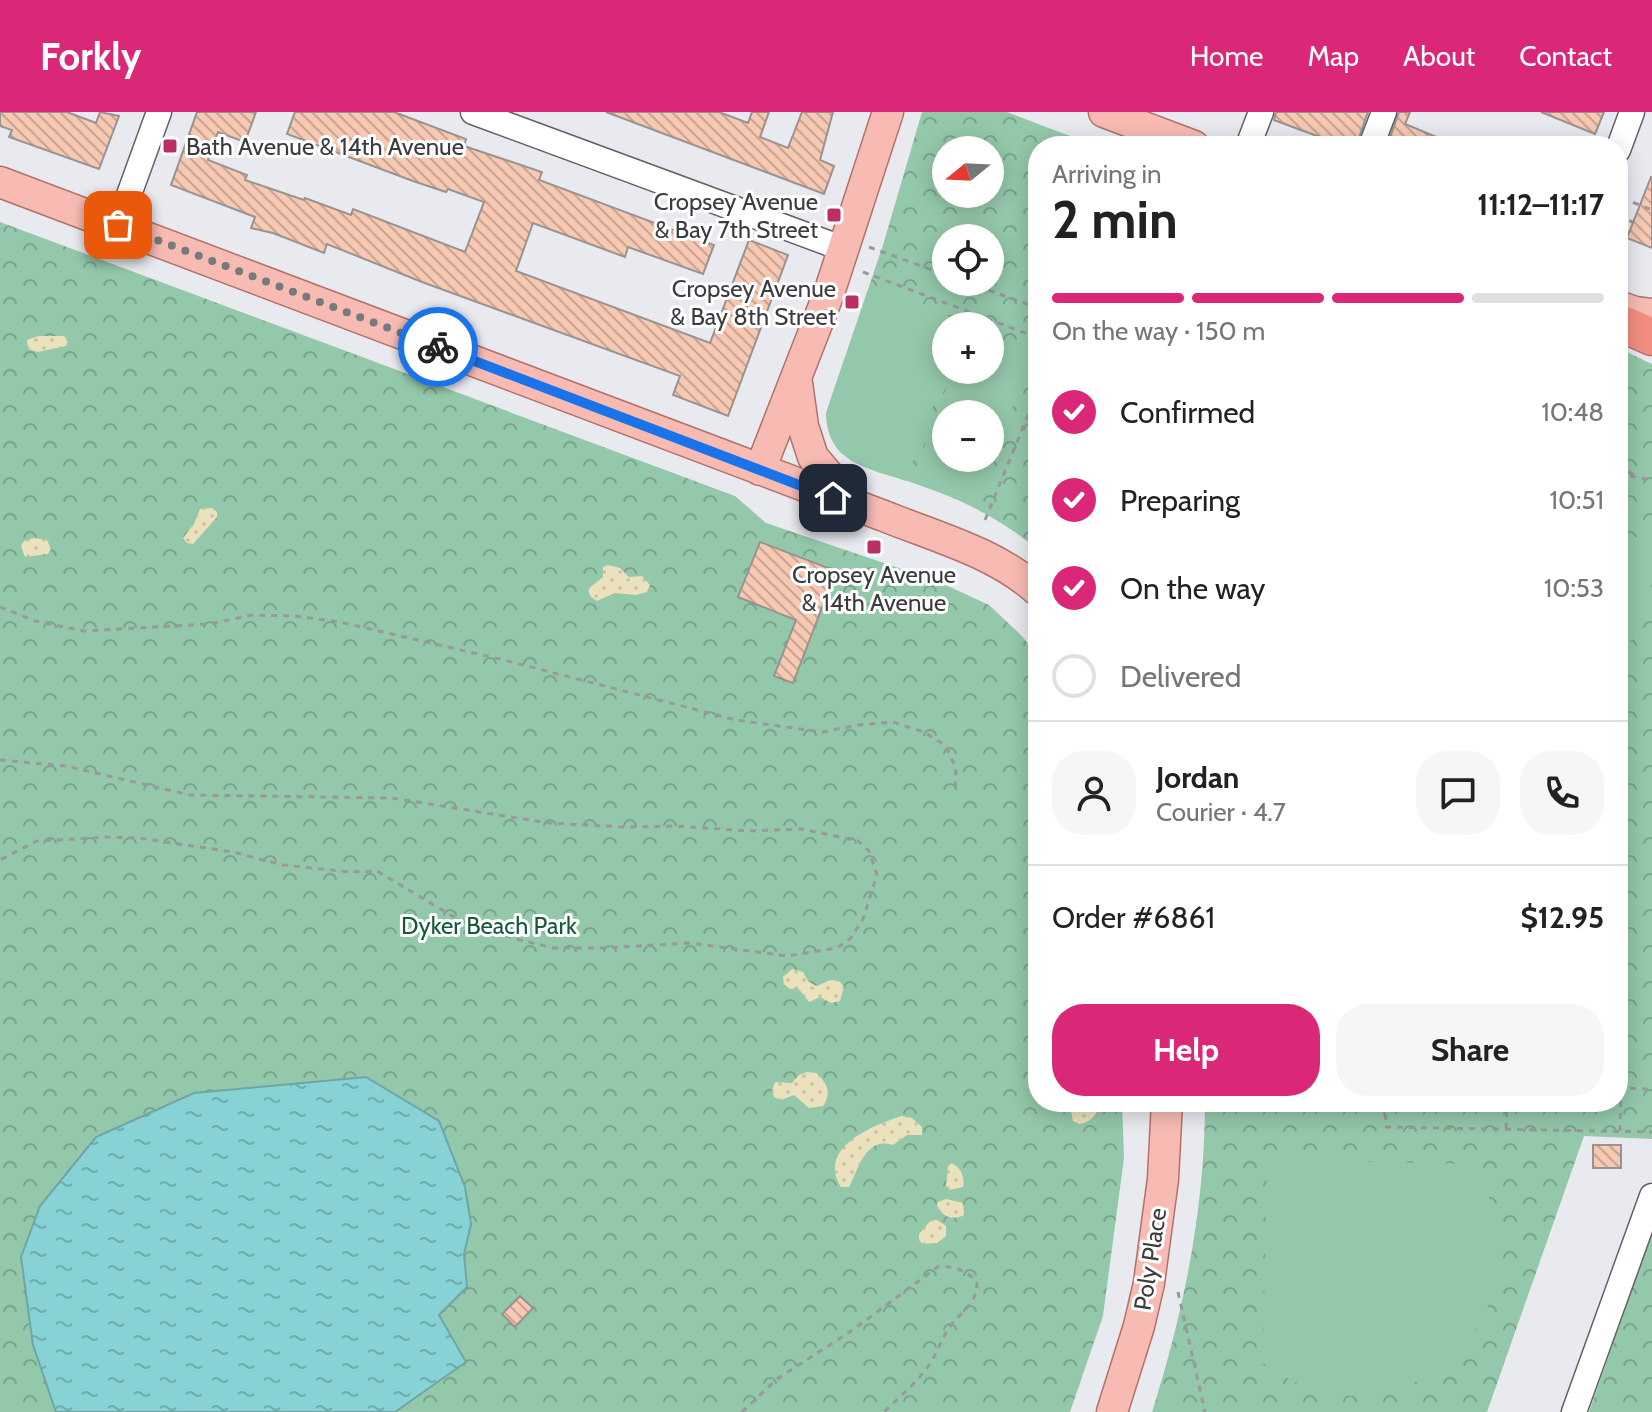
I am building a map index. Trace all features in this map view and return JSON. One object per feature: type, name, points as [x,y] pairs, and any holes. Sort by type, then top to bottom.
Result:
[{"type":"main road","points":[[760,470],[797,377],[858,256],[888,112]]},
{"type":"main road","points":[[1104,112],[1168,136]]},
{"type":"main road","points":[[0,182],[977,553],[1028,584]]},
{"type":"main road","points":[[797,377],[803,426],[813,457],[856,507]]},
{"type":"main road","name":"Poly Place","points":[[1112,1412],[1149,1283],[1163,1179],[1166,1112]]},
{"type":"street","points":[[118,225],[159,112]]},
{"type":"street","points":[[473,112],[858,256]]},
{"type":"street","points":[[1252,136],[1261,112]]},
{"type":"street","points":[[1375,136],[1384,112]]},
{"type":"street","points":[[1623,136],[1632,112]]},
{"type":"street","points":[[1574,1412],[1652,1196]]},
{"type":"path","points":[[1628,200],[1652,210]]},
{"type":"path","points":[[1628,220],[1633,222]]},
{"type":"path","points":[[858,256],[932,272]]},
{"type":"path","points":[[858,256],[1028,335]]},
{"type":"path","points":[[1004,296],[1028,304]]},
{"type":"path","points":[[985,520],[1028,415]]},
{"type":"path","points":[[1628,471],[1640,478]]},
{"type":"path","points":[[1628,476],[1652,480]]},
{"type":"path","points":[[0,607],[35,621],[84,631],[209,624],[252,615],[295,616],[340,622],[508,661],[736,720],[822,732],[893,722],[924,732],[946,746],[956,769],[955,790]]},
{"type":"path","points":[[0,760],[66,766],[190,795],[392,798],[549,823],[750,831],[802,829],[858,841],[869,851],[877,875],[863,919],[850,939],[837,948],[787,956],[690,943],[554,948],[459,920],[377,871],[350,872],[283,865],[233,852],[139,838],[37,841],[0,860]]},
{"type":"path","points":[[1628,1088],[1652,1089]]},
{"type":"path","points":[[1385,1112],[1386,1127],[1652,1132]]},
{"type":"path","points":[[1506,1129],[1507,1112]]},
{"type":"path","points":[[1620,1112],[1620,1131]]},
{"type":"path","points":[[742,1412],[777,1379],[850,1332],[939,1266],[954,1267],[971,1274],[977,1283],[971,1306],[955,1319],[921,1376],[884,1412]]},
{"type":"path","points":[[1178,1292],[1205,1412]]},
{"type":"green space","points":[[922,112],[1007,112],[1070,136],[1028,136],[1028,542],[964,503],[852,461],[840,452],[829,431],[826,413],[883,245]]},
{"type":"green space","name":"Dyker Beach Park","points":[[0,222],[735,496],[766,523],[937,581],[989,605],[1028,644],[1028,1112],[1122,1112],[1124,1158],[1103,1316],[1070,1412],[0,1412]]},
{"type":"green space","points":[[870,285],[938,312],[932,312],[932,384],[941,384],[935,400],[932,400],[932,409],[906,481],[864,466],[842,452],[828,429],[826,413]]},
{"type":"green space","points":[[1004,344],[1028,353],[1028,365],[1004,430],[1004,400],[942,400],[948,384],[1004,384]]},
{"type":"green space","points":[[1628,353],[1652,364],[1652,1139],[1584,1136],[1487,1412],[1152,1412],[1183,1297],[1197,1220],[1205,1112],[1628,1112]]},
{"type":"green space","points":[[932,426],[932,472],[989,472],[976,506],[911,482]]},
{"type":"green space","points":[[1628,535],[1652,543],[1648,605],[1638,631],[1629,643]]},
{"type":"green space","points":[[1267,1159],[1471,1164],[1495,1213],[1498,1267],[1490,1301],[1475,1330],[1455,1355],[1429,1375],[1399,1388],[1365,1395],[1329,1394],[1311,1389],[1263,1363]]},
{"type":"green space","points":[[1652,1232],[1652,1412],[1589,1412]]},
{"type":"sand","points":[[38,336],[64,336],[68,341],[66,346],[38,352],[28,349],[27,340]]},
{"type":"sand","points":[[212,508],[217,512],[217,517],[193,544],[187,543],[183,538],[194,524],[200,509]]},
{"type":"sand","points":[[34,538],[47,540],[51,549],[48,554],[25,557],[21,546],[24,541]]},
{"type":"sand","points":[[603,567],[620,568],[629,577],[642,576],[650,585],[647,592],[636,595],[615,593],[597,601],[590,596],[588,589],[603,577]]},
{"type":"sand","points":[[792,969],[803,972],[808,981],[816,986],[831,980],[841,983],[844,987],[840,1001],[831,1003],[820,997],[809,1002],[798,988],[790,989],[784,984],[783,977]]},
{"type":"sand","points":[[807,1072],[816,1073],[825,1084],[828,1093],[823,1106],[809,1108],[794,1095],[781,1100],[774,1097],[775,1082],[792,1083]]},
{"type":"sand","points":[[1071,1112],[1097,1112],[1086,1122],[1078,1124],[1073,1121]]},
{"type":"sand","points":[[902,1116],[912,1118],[922,1127],[922,1135],[907,1135],[893,1145],[876,1145],[860,1163],[849,1187],[841,1187],[835,1173],[836,1161],[842,1150],[863,1132]]},
{"type":"sand","points":[[952,1163],[963,1176],[963,1187],[949,1190],[946,1186],[948,1166]]},
{"type":"sand","points":[[946,1199],[963,1203],[964,1215],[952,1218],[945,1215],[937,1205]]},
{"type":"sand","points":[[931,1220],[946,1226],[946,1236],[937,1243],[923,1244],[919,1234]]},
{"type":"water","points":[[366,1077],[439,1121],[465,1187],[471,1224],[464,1254],[467,1287],[439,1315],[466,1362],[395,1412],[56,1412],[33,1345],[21,1257],[40,1206],[96,1137],[194,1093]]},
{"type":"building","points":[[0,112],[67,112],[96,123],[100,112],[119,116],[99,169],[9,137],[12,130],[0,126]]},
{"type":"building","points":[[197,112],[256,112],[245,142],[218,132],[208,160],[247,175],[245,180],[351,215],[353,209],[465,252],[484,202],[413,181],[287,134],[295,112],[394,112],[466,139],[464,146],[542,172],[539,180],[714,245],[703,274],[628,247],[625,257],[533,223],[516,271],[710,343],[749,240],[788,255],[728,416],[673,395],[680,376],[327,244],[324,253],[251,228],[255,217],[171,185]]},
{"type":"building","points":[[606,112],[719,112],[748,123],[752,112],[769,112],[760,137],[788,148],[802,112],[833,112],[820,160],[834,166],[824,194]]},
{"type":"building","points":[[1276,112],[1368,112],[1360,136],[1317,136],[1274,120]]},
{"type":"building","points":[[1399,112],[1410,112],[1405,124],[1434,136],[1391,136]]},
{"type":"building","points":[[1541,112],[1604,112],[1595,134]]},
{"type":"building","points":[[1652,177],[1652,248],[1628,238]]},
{"type":"building","points":[[760,542],[836,571],[793,683],[774,676],[796,620],[738,597]]},
{"type":"building","points":[[1593,1145],[1621,1145],[1621,1168],[1593,1168]]},
{"type":"building","points":[[520,1296],[533,1308],[515,1327],[502,1314]]},
{"type":"way so far","points":[[118,225],[438,347]]},
{"type":"place","name":"Bath Avenue & 14th Avenue","points":[[170,146]]},
{"type":"place","name":"Cropsey Avenue & Bay 7th Street","points":[[834,215]]},
{"type":"place","name":"Cropsey Avenue & Bay 8th Street","points":[[852,302]]},
{"type":"place","name":"Cropsey Avenue & 14th Avenue","points":[[874,547]]},
{"type":"route","points":[[438,347],[833,498]]}]
